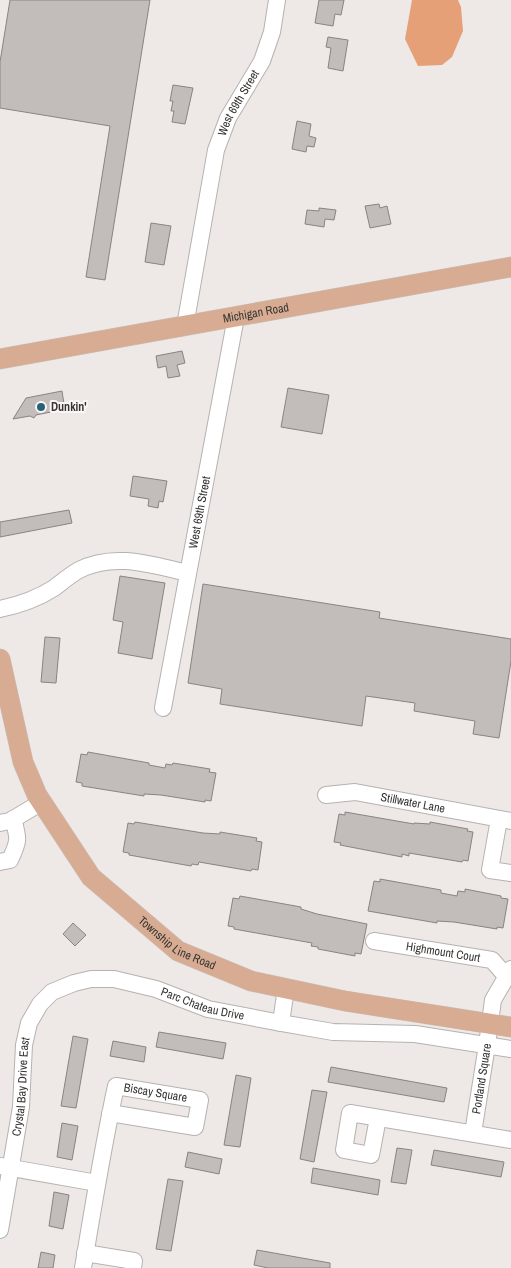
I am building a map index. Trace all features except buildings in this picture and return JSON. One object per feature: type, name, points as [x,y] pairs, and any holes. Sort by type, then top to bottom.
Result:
[{"type":"main road","name":"Michigan Road","points":[[0,359],[511,267]]},
{"type":"main road","name":"Township Line Road","points":[[0,659],[24,762],[37,795],[91,877],[178,950],[251,980],[345,1001],[511,1027]]},
{"type":"street","name":"West 69th Street","points":[[185,326],[216,150],[228,118],[262,61],[272,32],[277,0]]},
{"type":"street","name":"West 69th Street","points":[[163,708],[236,316]]},
{"type":"street","points":[[0,609],[19,605],[37,598],[79,570],[101,562],[128,560],[188,573]]},
{"type":"street","name":"Stillwater Lane","points":[[326,795],[355,792],[505,820],[490,870],[511,873]]},
{"type":"street","points":[[0,862],[10,860],[18,836],[7,821],[42,802]]},
{"type":"street","name":"Highmount Court","points":[[374,941],[492,960],[509,973]]},
{"type":"street","name":"Portland Square","points":[[473,1133],[488,1045],[493,1000],[509,973]]},
{"type":"street","name":"Parc Chateau Drive","points":[[91,978],[114,979],[156,989],[208,1009],[333,1032],[415,1034],[511,1049]]},
{"type":"street","name":"Crystal Bay Drive East","points":[[0,1230],[5,1167],[21,1107],[24,1045],[29,1023],[40,1004],[52,992],[91,978]]},
{"type":"street","points":[[281,1023],[286,988]]},
{"type":"street","name":"Biscay Square","points":[[110,1114],[195,1127],[200,1100],[116,1086],[110,1114],[97,1183],[84,1260],[134,1261],[133,1268]]},
{"type":"street","points":[[378,1118],[511,1140]]},
{"type":"street","points":[[5,1167],[97,1183]]},
{"type":"shaded area","points":[[412,0],[458,0],[461,7],[463,31],[452,57],[442,65],[418,66],[405,39]]},
{"type":"place","name":"Dunkin'","points":[[41,407]]}]
